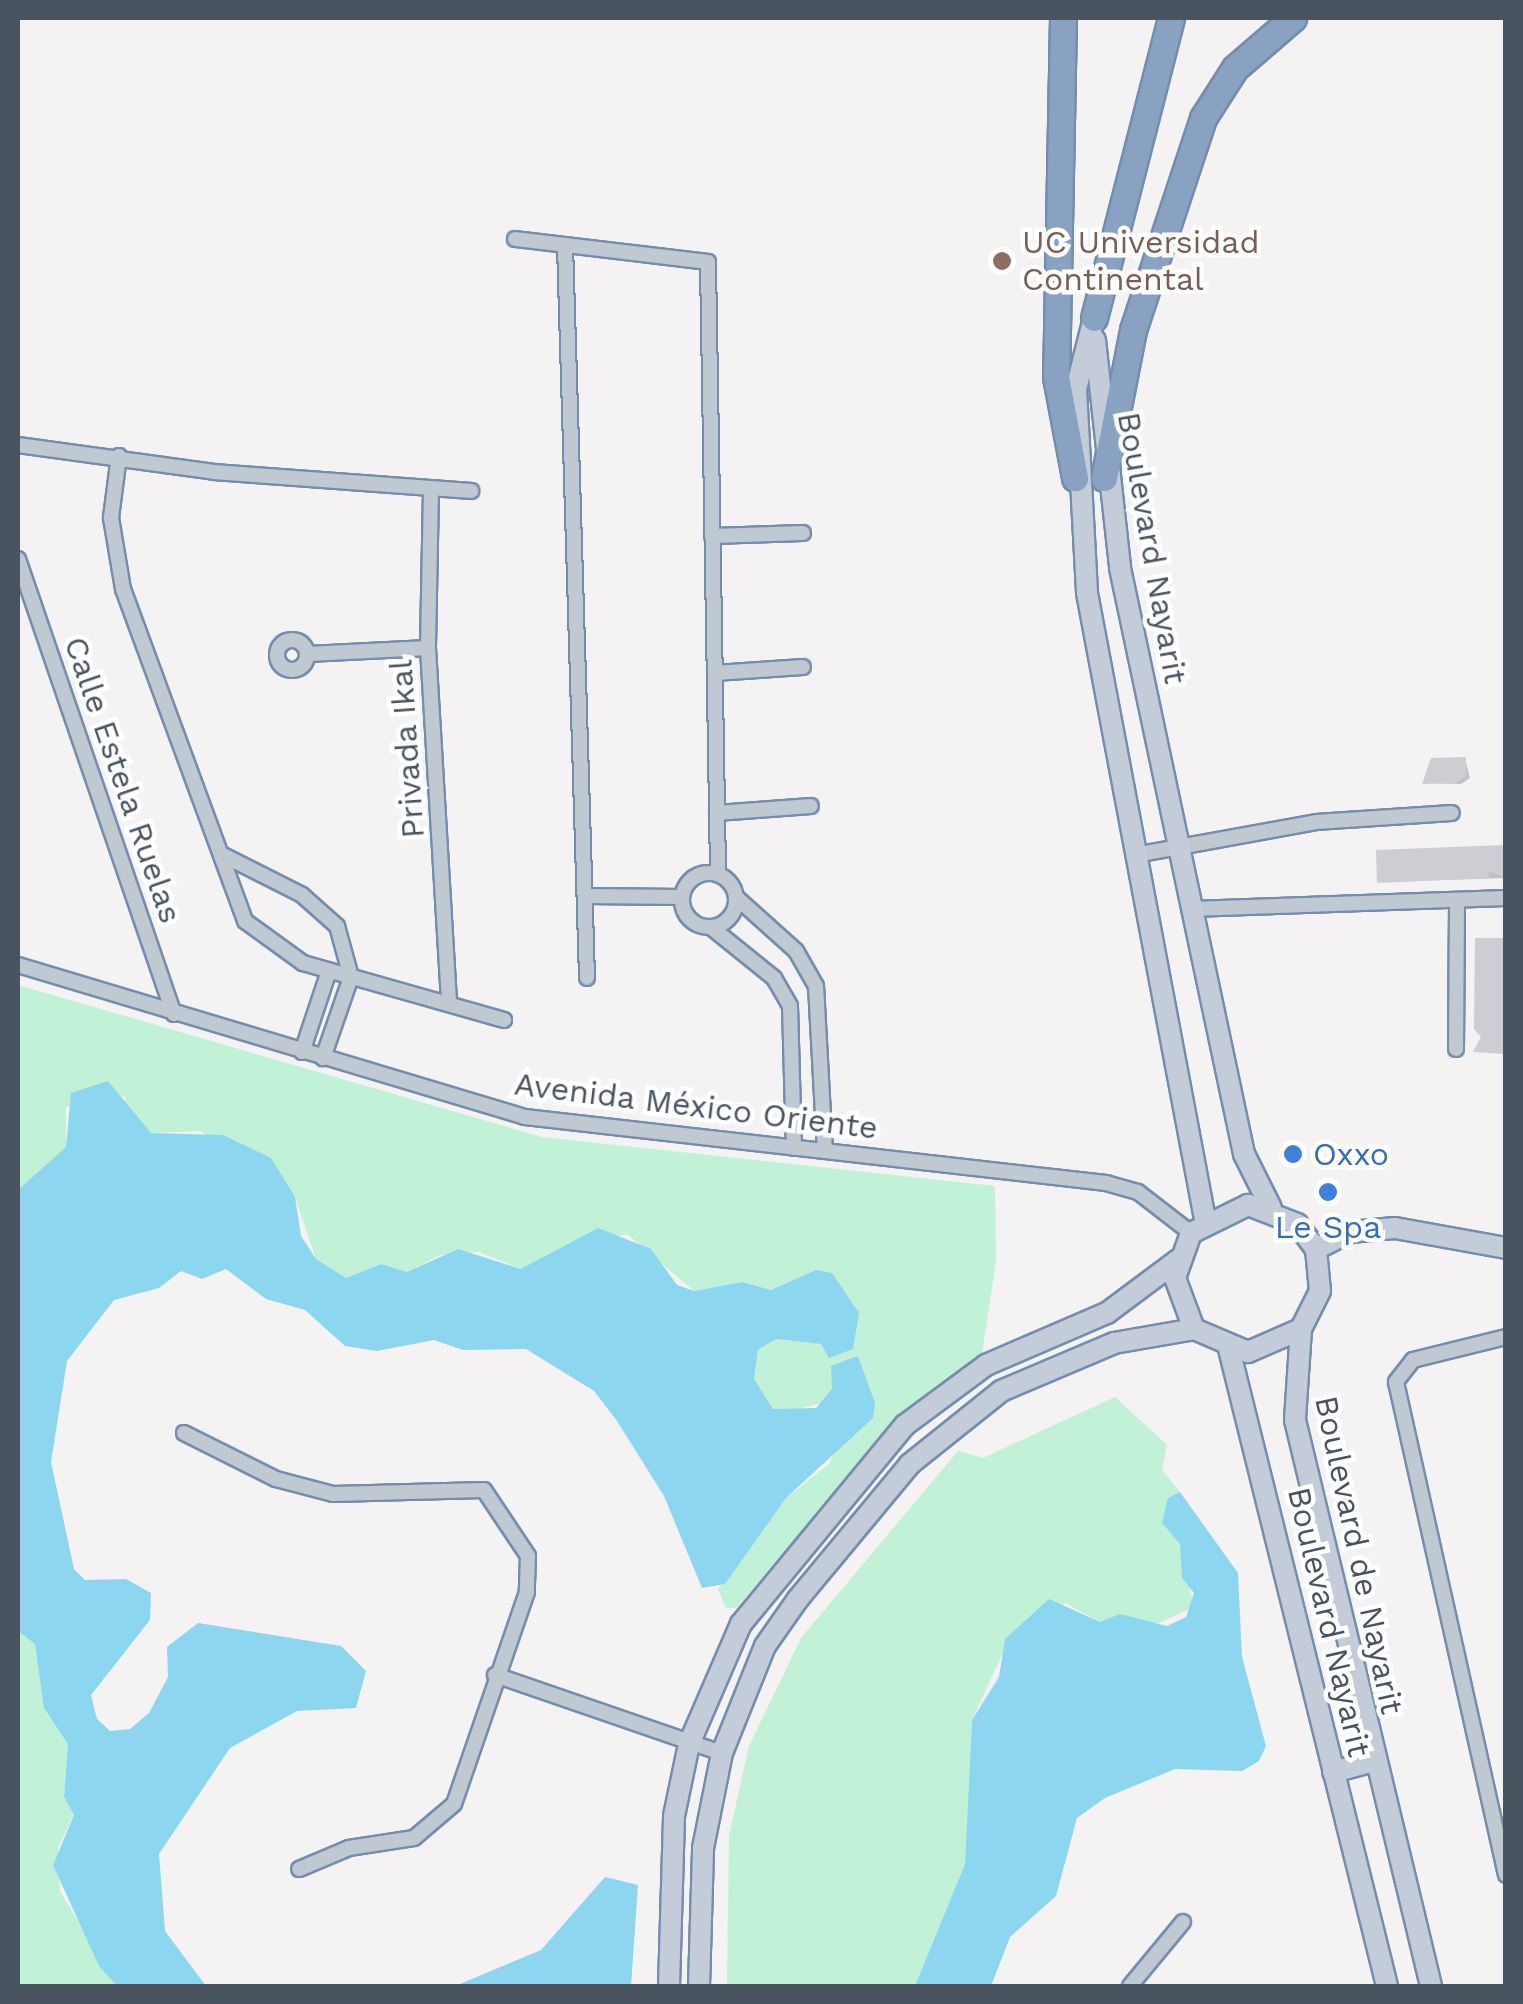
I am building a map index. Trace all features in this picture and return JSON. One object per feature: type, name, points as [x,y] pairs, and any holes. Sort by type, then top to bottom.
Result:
[{"type":"highway","points":[[1063,18],[1056,378],[1074,478]]},
{"type":"highway","points":[[1094,318],[1171,18]]},
{"type":"highway","points":[[1104,478],[1133,330],[1203,118],[1235,68],[1293,18]]},
{"type":"street","points":[[515,239],[708,262],[718,874],[737,898],[796,951],[816,986],[825,1151]]},
{"type":"street","points":[[566,245],[587,978]]},
{"type":"street","name":"Boulevard Nayarit","points":[[1094,318],[1076,389],[1074,478],[1198,1226]]},
{"type":"street","name":"Boulevard Nayarit","points":[[1094,318],[1104,478],[1244,1154],[1271,1208]]},
{"type":"street","points":[[18,445],[431,490],[471,491]]},
{"type":"street","points":[[120,456],[114,556],[246,921],[278,951],[329,971],[504,1020]]},
{"type":"street","name":"Privada Ikal","points":[[431,490],[428,648],[449,1004]]},
{"type":"street","points":[[712,536],[802,532]]},
{"type":"street","name":"Calle Estela Ruelas","points":[[19,562],[174,1014]]},
{"type":"street","points":[[308,654],[428,648]]},
{"type":"street","points":[[715,673],[803,667]]},
{"type":"street","points":[[717,812],[811,806]]},
{"type":"street","points":[[1135,855],[1316,822],[1452,813]]},
{"type":"street","points":[[221,854],[322,908],[345,944],[351,977],[323,1058]]},
{"type":"street","points":[[585,896],[682,897],[702,874],[718,874]]},
{"type":"street","points":[[682,897],[685,913],[712,928],[774,978],[790,1006],[794,1148]]},
{"type":"street","points":[[712,928],[737,898]]},
{"type":"street","points":[[1191,909],[1506,898]]},
{"type":"street","points":[[1456,1049],[1457,900]]},
{"type":"street","name":"Avenida México Oriente","points":[[18,965],[524,1117],[1106,1183],[1138,1192],[1198,1226]]},
{"type":"street","points":[[302,1052],[329,971]]},
{"type":"street","points":[[669,1986],[668,1878],[689,1744],[741,1624],[776,1574],[905,1426],[986,1365],[1107,1313],[1178,1260],[1198,1226],[1271,1208],[1316,1249],[1350,1232],[1395,1228],[1505,1252]]},
{"type":"street","name":"Boulevard de Nayarit","points":[[1316,1249],[1320,1291],[1301,1328],[1295,1420],[1431,1986]]},
{"type":"street","points":[[1178,1260],[1177,1296],[1194,1328],[1229,1349],[1268,1349],[1301,1328]]},
{"type":"street","points":[[700,1986],[703,1848],[722,1753],[765,1646],[798,1599],[910,1464],[1001,1391],[1114,1343],[1194,1328]]},
{"type":"street","points":[[1506,1337],[1413,1360],[1396,1382],[1506,1875]]},
{"type":"street","name":"Boulevard Nayarit","points":[[1229,1349],[1387,1986]]},
{"type":"street","points":[[986,1365],[1001,1391]]},
{"type":"street","points":[[184,1434],[276,1479],[333,1494],[484,1490],[528,1556],[527,1592],[495,1674],[466,1781],[439,1822],[414,1838],[350,1848],[299,1869]]},
{"type":"street","points":[[495,1674],[722,1753]]},
{"type":"street","points":[[1333,1772],[1374,1761]]},
{"type":"street","points":[[1130,1986],[1183,1922]]},
{"type":"green space","points":[[18,985],[542,1137],[995,1186],[996,1262],[981,1360],[897,1418],[736,1608],[726,1608],[718,1589],[786,1498],[829,1464],[865,1378],[858,1356],[826,1402],[791,1411],[773,1409],[754,1379],[758,1350],[776,1339],[821,1344],[829,1358],[816,1270],[771,1290],[742,1282],[694,1291],[627,1234],[521,1269],[479,1252],[440,1255],[407,1272],[381,1264],[346,1278],[316,1259],[295,1197],[200,1131],[151,1133],[125,1109],[125,1096],[66,1107],[66,1147],[18,1190]]},
{"type":"green space","points":[[1115,1397],[1167,1445],[1162,1470],[1180,1492],[1162,1523],[1180,1544],[1194,1607],[1152,1626],[1121,1614],[1100,1622],[1065,1603],[1001,1657],[972,1720],[965,1864],[915,1986],[727,1986],[729,1836],[749,1746],[801,1638],[958,1451],[983,1458]]},
{"type":"green space","points":[[18,1631],[35,1644],[47,1715],[64,1726],[68,1744],[64,1797],[74,1814],[58,1848],[60,1891],[117,1986],[18,1986]]},
{"type":"water","points":[[108,1081],[151,1133],[223,1135],[271,1158],[295,1197],[301,1236],[316,1259],[346,1278],[381,1264],[407,1272],[458,1249],[521,1269],[598,1228],[651,1249],[677,1285],[694,1291],[742,1282],[771,1290],[816,1270],[832,1273],[859,1313],[853,1349],[829,1358],[821,1344],[776,1339],[758,1350],[754,1379],[773,1409],[816,1408],[832,1389],[831,1366],[858,1356],[875,1403],[873,1418],[786,1498],[725,1584],[702,1588],[664,1496],[617,1421],[594,1391],[526,1349],[463,1350],[434,1340],[377,1351],[345,1346],[305,1310],[266,1299],[226,1269],[202,1279],[181,1271],[159,1288],[114,1300],[67,1361],[51,1462],[74,1569],[85,1580],[126,1579],[151,1593],[150,1620],[91,1695],[97,1719],[110,1731],[130,1729],[149,1713],[168,1677],[167,1647],[198,1623],[341,1646],[366,1671],[356,1708],[297,1711],[230,1748],[159,1854],[165,1931],[206,1986],[117,1986],[99,1966],[53,1865],[74,1815],[64,1797],[68,1744],[44,1708],[35,1644],[18,1631],[18,1190],[66,1147],[71,1093]]},
{"type":"water","points":[[1180,1492],[1238,1573],[1242,1657],[1266,1746],[1259,1761],[1242,1771],[1175,1769],[1105,1798],[1077,1818],[1056,1896],[1010,1937],[991,1986],[915,1986],[965,1864],[972,1720],[999,1677],[1005,1639],[1049,1599],[1100,1622],[1120,1614],[1167,1626],[1186,1617],[1194,1593],[1182,1578],[1180,1544],[1162,1523],[1168,1498]]},
{"type":"water","points":[[605,1877],[638,1885],[631,1986],[455,1986],[541,1950]]},
{"type":"building","points":[[1466,757],[1466,776],[1455,783],[1422,784],[1431,758]]},
{"type":"building","points":[[1506,845],[1506,878],[1489,871],[1489,878],[1377,883],[1376,850]]},
{"type":"building","points":[[1475,938],[1506,938],[1505,1054],[1473,1052],[1481,1037],[1474,1029]]},
{"type":"place","name":"UC Universidad Continental","points":[[1002,261]]},
{"type":"place","name":"Oxxo","points":[[1293,1154]]},
{"type":"place","name":"Le Spa","points":[[1328,1192]]}]
